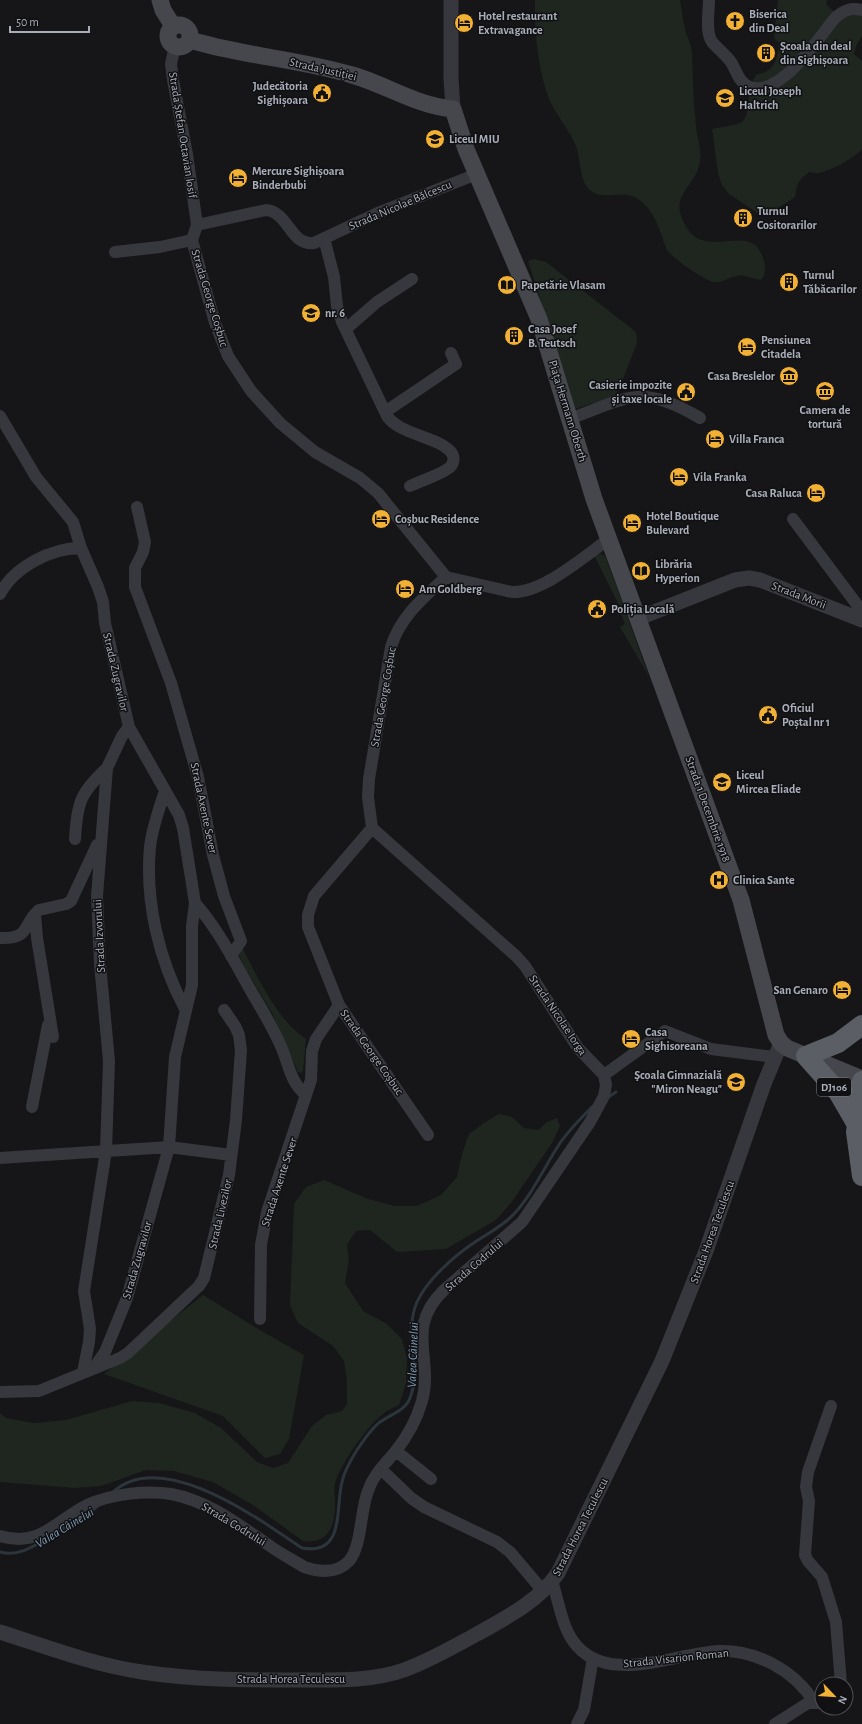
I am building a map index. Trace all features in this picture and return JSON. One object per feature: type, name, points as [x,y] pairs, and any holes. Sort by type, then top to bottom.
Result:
[{"type":"highway","points":[[806,1056],[838,1043],[862,1025]]},
{"type":"highway","name":"DJ106","points":[[806,1056],[838,1092],[858,1134]]},
{"type":"highway","points":[[862,1080],[858,1134],[862,1176]]},
{"type":"main road","points":[[160,0],[167,18],[173,26],[180,24],[186,26],[190,32],[190,40],[182,47],[175,46]]},
{"type":"main road","name":"Strada Ștefan Octavian Iosif","points":[[173,26],[170,29],[168,37],[175,46]]},
{"type":"main road","name":"Strada Justiției","points":[[190,40],[221,48],[339,71],[369,80],[429,106],[453,109]]},
{"type":"main road","name":"Piața Hermann Oberth","points":[[453,109],[459,129],[477,174],[539,319],[575,417],[609,539]]},
{"type":"main road","name":"Strada 1 Decembrie 1918","points":[[609,539],[741,900],[776,1035],[778,1050]]},
{"type":"main road","name":"DJ106","points":[[778,1050],[787,1048],[862,1080]]},
{"type":"street","points":[[451,0],[451,78],[453,109]]},
{"type":"street","points":[[709,0],[709,36],[730,62],[739,78],[747,86],[753,87],[776,84],[791,71],[835,18],[843,11],[853,9],[862,10]]},
{"type":"street","name":"Strada Ștefan Octavian Iosif","points":[[175,46],[171,64],[187,154],[197,225]]},
{"type":"street","name":"Strada Nicolae Bălcescu","points":[[197,225],[266,210],[274,211],[280,215],[302,241],[308,244],[314,243],[380,212],[477,174]]},
{"type":"street","name":"Strada George Coșbuc","points":[[197,225],[192,240],[215,323],[222,342],[238,372],[251,391],[296,439],[315,452],[360,478],[378,493],[446,577],[407,615],[398,630],[391,647],[369,779],[368,797],[372,828],[321,886],[312,900],[308,915],[308,927],[315,948],[330,978],[339,1005],[428,1135]]},
{"type":"street","points":[[324,238],[334,278],[337,306],[346,329],[389,419],[397,425],[443,446],[453,456],[454,461],[449,468],[410,486]]},
{"type":"street","points":[[115,252],[160,247],[192,240]]},
{"type":"street","points":[[346,329],[377,302],[412,279]]},
{"type":"street","points":[[385,412],[456,364],[451,353]]},
{"type":"street","name":"Piața Hermann Oberth","points":[[575,417],[616,402],[638,396],[664,402],[700,418]]},
{"type":"street","name":"Strada Zugravilor","points":[[0,416],[36,477],[73,522],[81,548],[103,602],[105,623],[129,727],[164,791],[177,811],[183,828],[195,903],[192,926],[192,985],[185,1009],[175,1057],[169,1147],[127,1298],[105,1352],[88,1370]]},
{"type":"street","name":"Strada Axente Sever","points":[[137,507],[145,542],[143,552],[135,568],[136,587],[173,691],[198,777],[213,855],[224,896],[242,941],[231,956]]},
{"type":"street","points":[[793,519],[858,606],[862,619]]},
{"type":"street","points":[[446,577],[512,592],[523,592],[542,585],[609,539]]},
{"type":"street","points":[[0,594],[6,583],[15,574],[33,563],[67,548],[81,548]]},
{"type":"street","name":"Strada Morii","points":[[638,618],[735,580],[748,578],[760,580],[862,619]]},
{"type":"street","name":"Strada Izvorului","points":[[88,1370],[90,1329],[84,1291],[106,1151],[109,1061],[100,964],[97,896],[101,833],[107,768],[122,736],[129,727]]},
{"type":"street","points":[[75,839],[77,814],[80,802],[93,781],[107,768]]},
{"type":"street","points":[[164,791],[158,810],[150,847],[151,907],[169,976],[185,1009]]},
{"type":"street","name":"Strada Nicolae Iorga","points":[[372,828],[516,956],[525,966],[578,1048],[604,1075]]},
{"type":"street","points":[[0,938],[19,937],[39,910],[66,904],[71,901],[93,855],[101,833]]},
{"type":"street","points":[[195,903],[210,921],[231,956],[281,1045],[292,1078],[299,1088],[306,1094]]},
{"type":"street","points":[[35,914],[37,938],[53,1037]]},
{"type":"street","name":"Strada Axente Sever","points":[[260,1319],[261,1245],[263,1228],[311,1080],[312,1051],[316,1039],[339,1005]]},
{"type":"street","name":"Strada Livezilor","points":[[0,1392],[39,1391],[120,1358],[128,1353],[199,1286],[204,1278],[229,1175],[236,1120],[241,1050],[235,1026],[224,1010]]},
{"type":"street","points":[[32,1107],[50,1020]]},
{"type":"street","points":[[604,1075],[660,1032],[666,1031],[711,1049],[778,1050]]},
{"type":"street","name":"Strada Horea Teculescu","points":[[0,1632],[88,1660],[141,1672],[204,1679],[347,1679],[384,1675],[425,1662],[487,1628],[548,1586],[662,1361],[706,1251],[778,1050]]},
{"type":"street","name":"Strada Codrului","points":[[0,1536],[13,1540],[36,1537],[88,1505],[132,1493],[153,1492],[172,1494],[196,1501],[234,1521],[304,1567],[315,1571],[326,1572],[343,1566],[354,1553],[368,1490],[381,1469],[396,1451],[416,1418],[422,1400],[425,1383],[422,1325],[426,1312],[434,1300],[444,1290],[522,1222],[590,1122],[604,1096],[606,1085],[604,1075]]},
{"type":"street","points":[[0,1158],[169,1147],[231,1155]]},
{"type":"street","points":[[831,1406],[808,1472],[806,1488],[809,1501],[805,1555],[808,1561],[822,1577],[836,1622],[841,1676]]},
{"type":"street","points":[[396,1451],[431,1479]]},
{"type":"street","points":[[381,1469],[411,1498],[424,1508],[497,1542],[548,1586]]},
{"type":"street","name":"Strada Visarion Roman","points":[[548,1586],[570,1637],[580,1649],[592,1658],[612,1664],[627,1665],[643,1664],[706,1653],[733,1652],[755,1657],[790,1674],[814,1698]]},
{"type":"street","points":[[577,1724],[586,1704],[592,1658]]},
{"type":"street","points":[[775,1724],[808,1703],[814,1703]]},
{"type":"shaded area","points":[[535,0],[680,0],[685,29],[692,51],[694,104],[700,148],[700,162],[697,171],[684,193],[679,207],[681,217],[687,228],[695,237],[705,241],[747,241],[755,245],[761,253],[765,264],[764,276],[761,280],[740,276],[720,282],[709,281],[680,262],[669,252],[651,212],[636,197],[622,194],[597,194],[587,187],[582,176],[576,146],[552,105],[545,88],[539,63],[535,24]]},
{"type":"shaded area","points":[[778,0],[827,0],[826,3],[833,11],[837,13],[846,15],[862,14],[862,36],[856,46],[854,54],[862,61],[862,149],[859,153],[842,164],[829,170],[818,173],[809,172],[798,183],[795,197],[766,216],[759,214],[729,194],[722,185],[718,173],[712,129],[737,124],[744,120],[748,109],[753,80],[757,74],[767,71],[774,64],[778,54],[779,43],[774,38]]},
{"type":"shaded area","points":[[534,259],[546,262],[636,332],[637,343],[619,389],[614,396],[575,409],[528,261]]},
{"type":"shaded area","points":[[601,554],[605,556],[623,604],[620,607],[594,555]]},
{"type":"shaded area","points":[[625,610],[648,675],[620,627],[625,624],[620,612]]},
{"type":"shaded area","points":[[241,946],[261,984],[277,1009],[285,1020],[306,1039],[303,1071],[301,1073],[298,1072],[272,1013],[239,956]]},
{"type":"shaded area","points":[[499,1114],[512,1117],[524,1128],[538,1130],[547,1122],[557,1118],[560,1126],[552,1143],[511,1203],[496,1220],[446,1249],[397,1252],[370,1230],[356,1231],[347,1245],[349,1259],[345,1283],[363,1311],[387,1324],[402,1339],[407,1359],[406,1384],[399,1405],[390,1409],[377,1419],[362,1436],[342,1467],[334,1487],[335,1505],[333,1523],[323,1538],[318,1540],[303,1541],[253,1505],[213,1482],[174,1471],[146,1470],[101,1486],[75,1488],[0,1482],[0,1413],[6,1418],[34,1423],[66,1420],[132,1401],[159,1403],[195,1413],[221,1428],[257,1462],[273,1468],[288,1463],[312,1426],[326,1415],[342,1411],[347,1404],[347,1380],[344,1361],[333,1346],[298,1323],[290,1305],[294,1204],[306,1187],[324,1180],[368,1199],[395,1206],[417,1206],[441,1195],[457,1177],[462,1154],[469,1134]]},
{"type":"shaded area","points":[[203,1295],[304,1355],[289,1439],[280,1454],[265,1458],[223,1416],[104,1374]]},
{"type":"waterway","name":"Valea Câinelui","points":[[607,1098],[616,1092]]},
{"type":"waterway","name":"Valea Câinelui","points":[[113,1492],[133,1480],[157,1478],[183,1483],[210,1493],[237,1506],[302,1548],[316,1548],[326,1545],[332,1537],[336,1527],[342,1482],[353,1457],[374,1428],[380,1422],[405,1406],[410,1398],[414,1375],[412,1339],[413,1314],[417,1302],[427,1285],[450,1261],[475,1242],[499,1227],[512,1216],[526,1200],[554,1152],[564,1138],[575,1124],[592,1107]]},
{"type":"waterway","name":"Valea Câinelui","points":[[0,1552],[15,1553],[28,1549],[83,1517],[99,1505]]},
{"type":"place","name":"Biserica din Deal","points":[[735,21]]},
{"type":"place","name":"Hotel restaurant Extravagance","points":[[464,23]]},
{"type":"place","name":"Școala din deal din Sighișoara","points":[[766,53]]},
{"type":"place","name":"Judecătoria Sighișoara","points":[[322,93]]},
{"type":"place","name":"Liceul Joseph Haltrich","points":[[725,98]]},
{"type":"place","name":"Liceul MIU","points":[[435,139]]},
{"type":"place","name":"Mercure Sighișoara Binderbubi","points":[[238,178]]},
{"type":"place","name":"Turnul Cositorarilor","points":[[743,218]]},
{"type":"place","name":"Turnul Tăbăcarilor","points":[[789,282]]},
{"type":"place","name":"Papetărie Vlasam","points":[[507,285]]},
{"type":"place","name":"nr. 6","points":[[311,313]]},
{"type":"place","name":"Casa Josef B. Teutsch","points":[[514,336]]},
{"type":"place","name":"Pensiunea Citadela","points":[[747,347]]},
{"type":"place","name":"Casa Breslelor","points":[[789,376]]},
{"type":"place","name":"Camera de tortură","points":[[825,391]]},
{"type":"place","name":"Casierie impozite și taxe locale","points":[[686,392]]},
{"type":"place","name":"Villa Franca","points":[[715,439]]},
{"type":"place","name":"Vila Franka","points":[[679,477]]},
{"type":"place","name":"Casa Raluca","points":[[816,493]]},
{"type":"place","name":"Coșbuc Residence","points":[[381,519]]},
{"type":"place","name":"Hotel Boutique Bulevard","points":[[632,523]]},
{"type":"place","name":"Librăria Hyperion","points":[[641,571]]},
{"type":"place","name":"Am Goldberg","points":[[405,589]]},
{"type":"place","name":"Poliția Locală","points":[[597,609]]},
{"type":"place","name":"Oficiul Poștal nr 1","points":[[768,715]]},
{"type":"place","name":"Liceul Mircea Eliade","points":[[722,782]]},
{"type":"place","name":"Clinica Sante","points":[[719,880]]},
{"type":"place","name":"San Genaro","points":[[842,990]]},
{"type":"place","name":"Casa Sighisoreana","points":[[631,1039]]},
{"type":"place","name":"Şcoala Gimnazială \"Miron Neagu\"","points":[[736,1082]]}]
